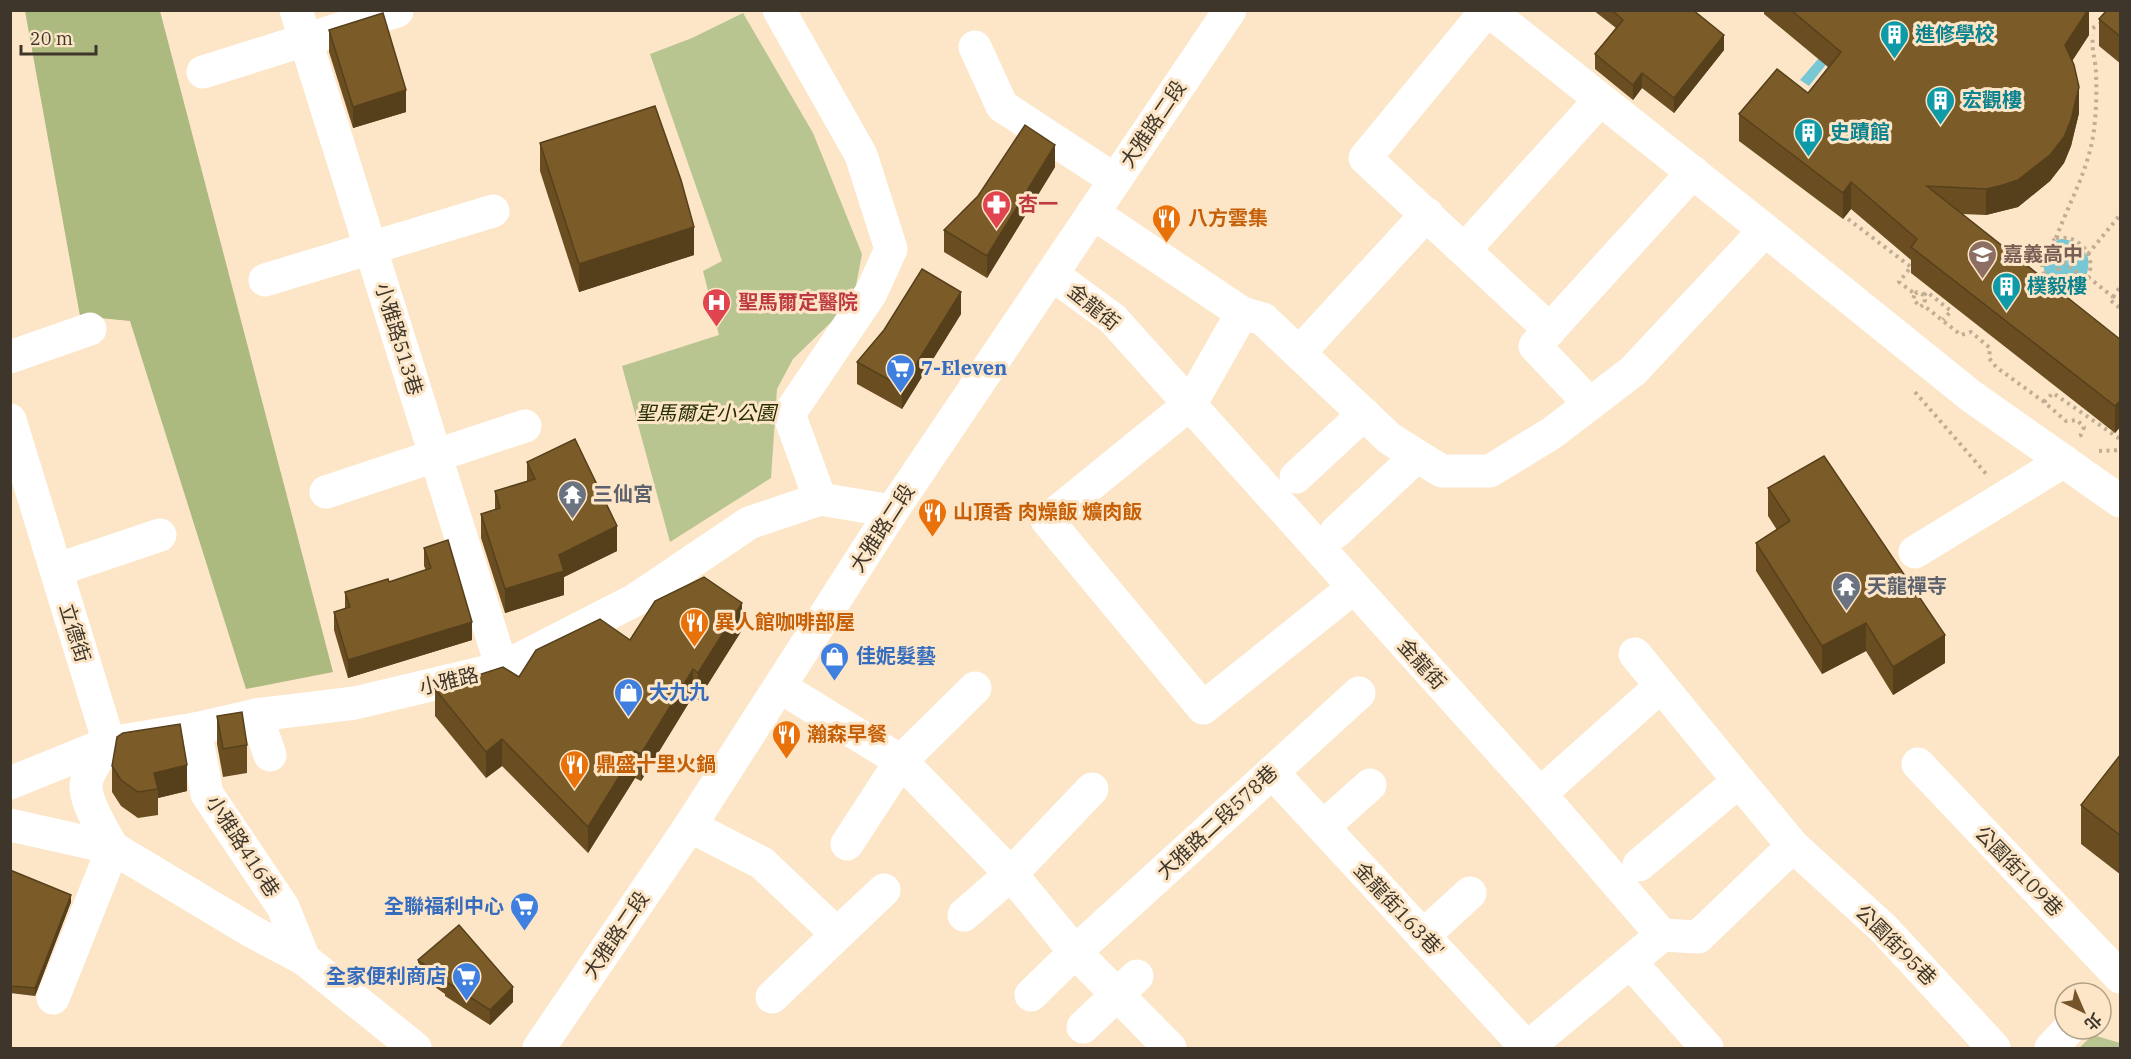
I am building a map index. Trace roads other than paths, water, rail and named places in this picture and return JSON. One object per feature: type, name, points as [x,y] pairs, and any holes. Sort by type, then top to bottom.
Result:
[{"type":"street","points":[[779,10],[861,155],[891,249],[871,293],[789,414],[820,499]]},
{"type":"street","points":[[1550,330],[1365,158],[1487,10],[1971,396],[2074,441],[2121,501]]},
{"type":"street","points":[[203,72],[301,25],[397,11]]},
{"type":"street","name":"大雅路二段","points":[[539,1048],[690,826],[892,511],[1053,275],[1222,14]]},
{"type":"street","name":"小雅路513巷","points":[[301,25],[502,669]]},
{"type":"street","points":[[975,47],[1002,106],[1115,180]]},
{"type":"street","points":[[1465,249],[1600,100]]},
{"type":"street","points":[[1590,404],[1534,346],[1693,172]]},
{"type":"street","points":[[265,280],[493,211]]},
{"type":"street","points":[[1093,213],[1242,313],[1263,319],[1389,438],[1442,471],[1490,471],[1552,434],[1633,371],[1765,230]]},
{"type":"street","points":[[1299,353],[1427,214]]},
{"type":"street","name":"金龍街","points":[[1053,275],[1113,319],[1191,403],[1353,588],[1540,794],[1662,935]]},
{"type":"street","points":[[1242,313],[1191,403],[1047,520],[1203,708],[1353,588]]},
{"type":"street","points":[[10,357],[90,329]]},
{"type":"street","points":[[1296,477],[1364,414]]},
{"type":"street","name":"立德街","points":[[10,420],[109,743]]},
{"type":"street","points":[[326,492],[525,426]]},
{"type":"street","points":[[1915,552],[2006,496],[2074,441]]},
{"type":"street","points":[[1336,532],[1417,456]]},
{"type":"street","name":"小雅路","points":[[109,743],[195,729],[256,715],[355,703],[502,669],[635,600],[749,523],[820,499],[892,511]]},
{"type":"street","points":[[56,570],[160,535]]},
{"type":"street","name":"公園街95巷","points":[[1635,654],[1793,846],[1883,928],[1994,1048]]},
{"type":"street","points":[[1540,794],[1661,686]]},
{"type":"street","points":[[780,687],[901,761],[1011,874],[1075,952],[1127,986],[1170,1048]]},
{"type":"street","points":[[847,844],[901,761],[975,688]]},
{"type":"street","name":"大雅路二段578巷","points":[[1031,995],[1075,952],[1359,693]]},
{"type":"street","points":[[256,715],[270,754]]},
{"type":"street","name":"小雅路416巷","points":[[195,729],[207,794],[283,907],[304,959]]},
{"type":"street","points":[[10,783],[109,743]]},
{"type":"street","points":[[109,743],[94,764],[86,787],[96,818],[113,848]]},
{"type":"street","name":"公園街109巷","points":[[1918,764],[2120,977]]},
{"type":"street","name":"金龍街163巷'","points":[[1272,772],[1527,1048]]},
{"type":"street","points":[[1639,865],[1739,781]]},
{"type":"street","points":[[1323,827],[1370,785]]},
{"type":"street","points":[[964,915],[1011,874],[1092,789]]},
{"type":"street","points":[[10,825],[113,848],[253,932],[304,959],[415,1048]]},
{"type":"street","points":[[690,826],[762,863],[837,934],[884,890],[772,997]]},
{"type":"street","points":[[1527,1048],[1662,935],[1698,937],[1793,846]]},
{"type":"street","points":[[53,998],[113,848]]},
{"type":"street","points":[[1423,936],[1470,893]]},
{"type":"street","points":[[1631,963],[1707,1048]]},
{"type":"street","points":[[1083,1027],[1127,986]]},
{"type":"water","points":[[1825,51],[1832,57],[1809,86],[1800,80]]},
{"type":"water","points":[[2061,239],[2078,244],[2088,258],[2086,276],[2069,290],[2059,289],[2051,283],[2043,264],[2044,253],[2050,245]]},
{"type":"place","name":"進修學校","points":[[1894,60]]},
{"type":"place","name":"宏觀樓","points":[[1941,126]]},
{"type":"place","name":"史蹟館","points":[[1809,158]]},
{"type":"place","name":"杏一","points":[[997,230]]},
{"type":"place","name":"八方雲集","points":[[1167,244]]},
{"type":"place","name":"嘉義高中","points":[[1982,280]]},
{"type":"place","name":"樸毅樓","points":[[2006,312]]},
{"type":"place","name":"聖馬爾定醫院","points":[[717,328]]},
{"type":"place","name":"7-Eleven","points":[[900,394]]},
{"type":"place","name":"三仙宮","points":[[572,520]]},
{"type":"place","name":"山頂香 肉燥飯 爌肉飯","points":[[932,538]]},
{"type":"place","name":"天龍禪寺","points":[[1846,612]]},
{"type":"place","name":"異人館咖啡部屋","points":[[694,648]]},
{"type":"place","name":"佳妮髮藝","points":[[835,682]]},
{"type":"place","name":"大九九","points":[[628,718]]},
{"type":"place","name":"瀚森早餐","points":[[786,760]]},
{"type":"place","name":"鼎盛十里火鍋","points":[[575,790]]},
{"type":"place","name":"全聯福利中心","points":[[525,932]]},
{"type":"place","name":"全家便利商店","points":[[467,1002]]},
{"type":"park label","name":"聖馬爾定小公園","points":[[706,413]]}]
